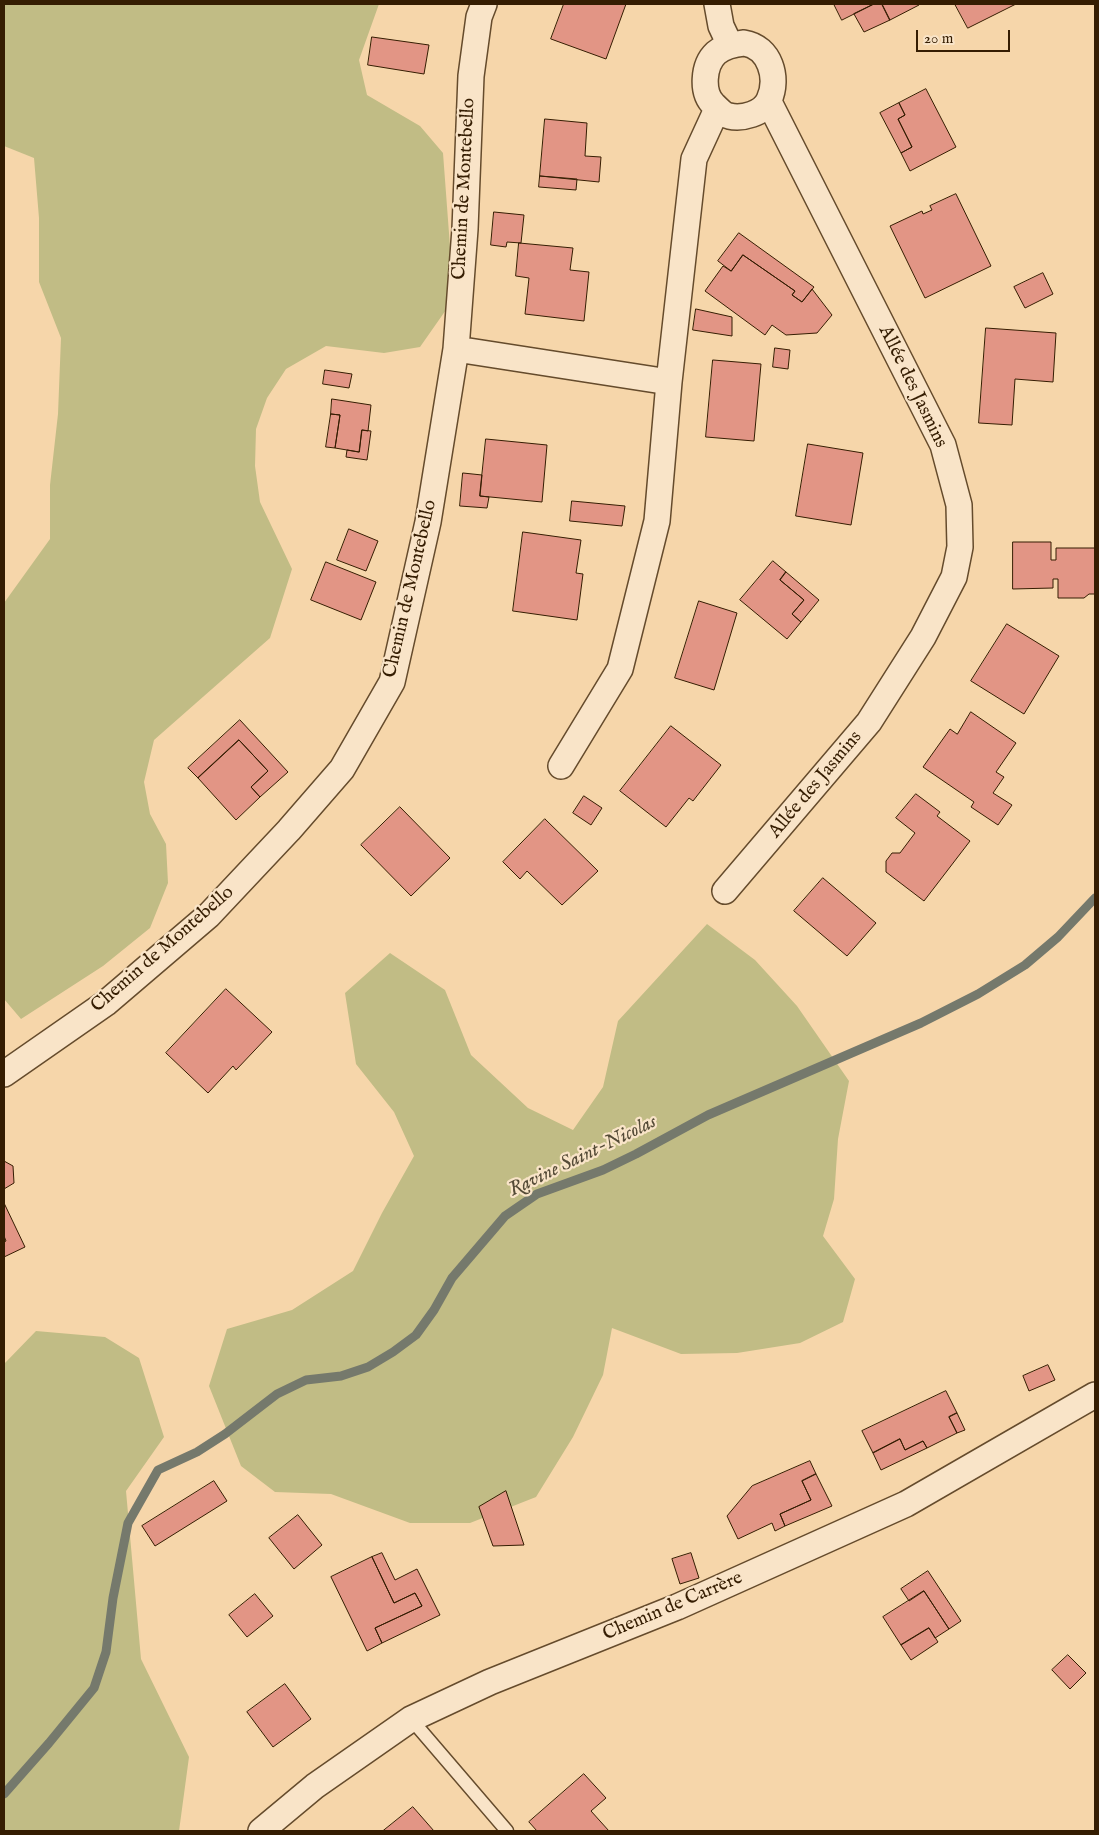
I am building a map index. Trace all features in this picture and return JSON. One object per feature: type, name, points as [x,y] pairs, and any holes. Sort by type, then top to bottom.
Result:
[{"type":"street","name":"Chemin de Montebello","points":[[4,1074],[106,1003],[209,915],[289,830],[342,769],[392,682],[428,522],[456,348],[465,229],[471,76],[479,17],[484,4]]},
{"type":"street","points":[[717,4],[721,26],[730,45]]},
{"type":"street","points":[[744,43],[753,44],[763,52],[771,66],[772,85],[769,102],[759,111],[743,117],[727,116],[710,102],[705,87],[706,71],[715,54],[730,45],[744,43]]},
{"type":"street","name":"Allée des Jasmins","points":[[725,891],[869,722],[923,637],[954,577],[960,547],[959,504],[943,445],[769,102]]},
{"type":"street","points":[[561,766],[620,669],[657,521],[669,382],[694,159],[717,108]]},
{"type":"street","points":[[456,348],[669,382]]},
{"type":"street","name":"Chemin de Carrère","points":[[261,1831],[315,1786],[411,1719],[490,1682],[677,1607],[906,1504],[1095,1395]]},
{"type":"lane","points":[[411,1719],[507,1831]]},
{"type":"shaded area","points":[[4,4],[379,4],[359,60],[367,95],[420,126],[443,153],[451,260],[448,307],[420,347],[384,353],[326,346],[286,369],[267,398],[256,429],[255,466],[260,502],[292,569],[270,638],[154,740],[144,782],[150,814],[166,844],[168,883],[150,928],[103,966],[21,1019],[4,999],[4,603],[50,539],[50,485],[58,414],[61,338],[39,282],[39,218],[34,158],[4,146]]},
{"type":"shaded area","points":[[707,924],[755,960],[797,1006],[849,1081],[838,1139],[834,1199],[823,1236],[855,1279],[843,1322],[800,1343],[737,1353],[681,1354],[612,1328],[603,1375],[573,1437],[536,1497],[470,1523],[410,1523],[331,1494],[275,1492],[241,1466],[209,1386],[227,1329],[292,1310],[353,1271],[382,1213],[414,1156],[394,1112],[356,1064],[345,993],[390,953],[445,990],[471,1055],[528,1108],[573,1130],[603,1087],[618,1021]]},
{"type":"shaded area","points":[[36,1331],[105,1337],[139,1358],[164,1437],[126,1491],[141,1659],[189,1757],[179,1831],[4,1831],[4,1364]]},
{"type":"building","points":[[564,4],[626,4],[606,59],[551,39]]},
{"type":"building","points":[[834,4],[874,4],[842,20]]},
{"type":"building","points":[[874,4],[882,4],[890,20],[864,32],[854,14]]},
{"type":"building","points":[[882,4],[918,4],[919,5],[890,20]]},
{"type":"building","points":[[955,4],[1016,4],[968,28]]},
{"type":"building","points":[[372,37],[429,45],[424,74],[368,65]]},
{"type":"building","points":[[926,89],[956,147],[910,171],[901,153],[912,147],[898,119],[905,115],[899,103]]},
{"type":"building","points":[[899,103],[905,115],[898,119],[912,147],[901,153],[880,113]]},
{"type":"building","points":[[545,119],[587,123],[585,156],[601,157],[599,182],[540,176]]},
{"type":"building","points":[[540,176],[577,179],[576,190],[539,187]]},
{"type":"building","points":[[956,194],[991,266],[925,298],[890,226],[922,211],[923,214],[932,210],[930,206]]},
{"type":"building","points":[[494,212],[524,215],[521,243],[507,242],[506,247],[491,245]]},
{"type":"building","points":[[739,233],[814,287],[802,302],[792,295],[795,291],[743,255],[731,271],[718,261]]},
{"type":"building","points":[[519,243],[573,248],[570,270],[589,272],[584,321],[525,314],[529,278],[516,276]]},
{"type":"building","points":[[743,255],[795,291],[792,295],[802,302],[812,289],[832,315],[817,333],[786,335],[772,325],[765,335],[705,291],[723,266],[731,271]]},
{"type":"building","points":[[1043,273],[1053,294],[1025,308],[1014,287]]},
{"type":"building","points":[[696,309],[732,317],[732,336],[693,330]]},
{"type":"building","points":[[986,328],[1056,333],[1053,382],[1015,379],[1012,425],[979,423]]},
{"type":"building","points":[[775,348],[790,350],[788,369],[773,367]]},
{"type":"building","points":[[713,360],[761,364],[754,441],[706,437]]},
{"type":"building","points":[[325,370],[352,374],[349,388],[323,384]]},
{"type":"building","points":[[332,399],[371,405],[368,431],[362,430],[359,452],[335,448],[340,415],[331,414]]},
{"type":"building","points":[[331,414],[340,415],[335,448],[326,447]]},
{"type":"building","points":[[362,430],[371,431],[367,460],[346,457],[347,450],[359,452]]},
{"type":"building","points":[[486,439],[547,445],[542,502],[480,496]]},
{"type":"building","points":[[808,444],[863,453],[851,525],[796,516]]},
{"type":"building","points":[[463,473],[482,475],[480,496],[489,497],[487,508],[460,506]]},
{"type":"building","points":[[572,501],[625,506],[622,526],[570,521]]},
{"type":"building","points":[[349,529],[378,541],[366,571],[337,560]]},
{"type":"building","points":[[523,532],[581,540],[576,573],[583,574],[577,620],[513,611]]},
{"type":"building","points":[[1013,542],[1051,542],[1051,560],[1056,560],[1056,548],[1095,548],[1095,594],[1089,594],[1084,598],[1058,598],[1058,579],[1053,579],[1053,588],[1013,589]]},
{"type":"building","points":[[773,561],[786,572],[780,580],[804,600],[792,614],[801,622],[787,639],[740,600]]},
{"type":"building","points":[[326,562],[376,582],[361,620],[311,600]]},
{"type":"building","points":[[786,572],[819,600],[801,622],[792,614],[804,600],[780,580]]},
{"type":"building","points":[[699,601],[737,613],[714,690],[675,678]]},
{"type":"building","points":[[1007,624],[1059,656],[1024,714],[971,681]]},
{"type":"building","points":[[971,712],[1016,743],[996,772],[1004,777],[993,793],[1012,805],[998,825],[971,807],[974,802],[923,767],[950,729],[957,734]]},
{"type":"building","points":[[240,720],[288,772],[260,797],[251,787],[268,771],[239,740],[198,778],[188,768]]},
{"type":"building","points":[[671,726],[721,765],[693,801],[689,798],[666,827],[620,791]]},
{"type":"building","points":[[239,740],[268,771],[251,787],[260,797],[236,820],[198,778]]},
{"type":"building","points":[[916,794],[940,812],[937,816],[970,841],[924,901],[886,872],[886,861],[892,853],[900,853],[915,833],[896,818]]},
{"type":"building","points":[[584,796],[602,808],[591,825],[573,813]]},
{"type":"building","points":[[400,807],[450,858],[411,896],[361,845]]},
{"type":"building","points":[[545,819],[598,871],[562,905],[527,871],[520,879],[503,862]]},
{"type":"building","points":[[823,878],[876,923],[847,956],[794,911]]},
{"type":"building","points":[[226,989],[272,1032],[236,1070],[233,1066],[208,1093],[166,1053]]},
{"type":"building","points":[[4,1161],[13,1166],[14,1183],[4,1189]]},
{"type":"building","points":[[4,1203],[25,1247],[4,1257],[4,1242],[6,1241],[4,1236]]},
{"type":"building","points":[[1048,1365],[1055,1380],[1029,1391],[1023,1376]]},
{"type":"building","points":[[946,1391],[957,1413],[949,1417],[957,1433],[927,1448],[923,1441],[905,1450],[900,1439],[873,1453],[862,1431]]},
{"type":"building","points":[[957,1413],[965,1430],[957,1433],[949,1417]]},
{"type":"building","points":[[900,1439],[905,1450],[923,1441],[927,1448],[881,1470],[873,1453]]},
{"type":"building","points":[[810,1461],[816,1474],[802,1481],[811,1500],[780,1514],[785,1526],[775,1531],[772,1523],[738,1539],[727,1516],[752,1486]]},
{"type":"building","points":[[816,1474],[832,1506],[785,1526],[780,1514],[811,1500],[802,1481]]},
{"type":"building","points":[[214,1481],[227,1501],[155,1546],[142,1526]]},
{"type":"building","points":[[506,1491],[524,1545],[493,1546],[479,1507]]},
{"type":"building","points":[[298,1515],[322,1545],[294,1569],[269,1538]]},
{"type":"building","points":[[382,1553],[395,1580],[417,1569],[440,1615],[382,1643],[375,1628],[422,1606],[415,1593],[394,1603],[372,1557]]},
{"type":"building","points":[[691,1553],[699,1578],[680,1584],[672,1559]]},
{"type":"building","points":[[372,1557],[394,1603],[415,1593],[422,1606],[375,1628],[382,1643],[367,1651],[331,1577]]},
{"type":"building","points":[[928,1571],[961,1621],[949,1629],[924,1591],[909,1601],[901,1589]]},
{"type":"building","points":[[924,1591],[949,1629],[935,1638],[929,1628],[901,1645],[883,1617]]},
{"type":"building","points":[[255,1594],[273,1616],[247,1637],[229,1615]]},
{"type":"building","points":[[929,1628],[938,1642],[911,1660],[901,1645]]},
{"type":"building","points":[[1068,1655],[1086,1673],[1070,1689],[1052,1670]]},
{"type":"building","points":[[285,1684],[311,1719],[273,1747],[247,1712]]},
{"type":"building","points":[[584,1774],[606,1798],[591,1811],[609,1831],[537,1831],[529,1822]]},
{"type":"building","points":[[413,1807],[434,1831],[383,1831]]},
{"type":"waterway","name":"Ravine Saint-Nicolas","points":[[4,1794],[94,1688],[106,1652],[113,1598],[128,1523],[158,1470],[197,1452],[225,1434],[277,1394],[306,1380],[341,1376],[368,1367],[393,1352],[416,1335],[434,1310],[452,1278],[505,1216],[537,1194],[603,1170],[708,1115],[921,1023],[978,994],[1025,965],[1058,937],[1095,898]]}]
